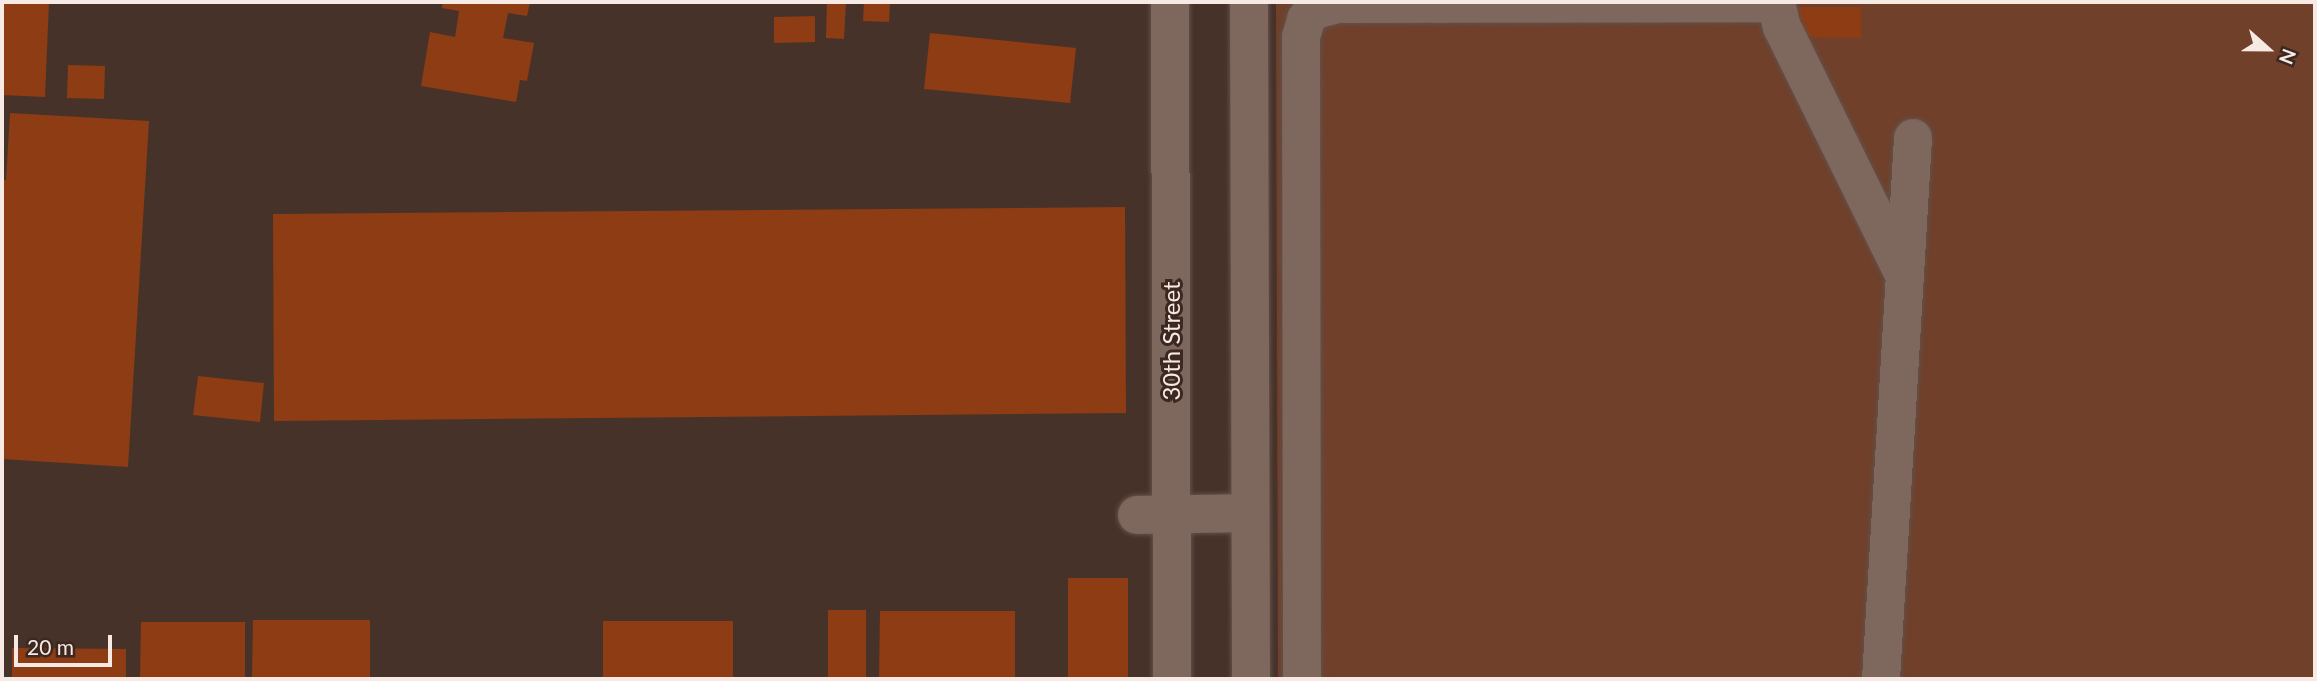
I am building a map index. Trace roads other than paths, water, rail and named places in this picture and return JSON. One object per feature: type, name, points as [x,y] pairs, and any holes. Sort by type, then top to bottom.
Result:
[{"type":"street","name":"30th Street","points":[[1170,2],[1155,515],[1172,679]]},
{"type":"street","points":[[1249,2],[1251,679]]},
{"type":"street","points":[[1302,679],[1301,37],[1306,19],[1315,10],[1338,4],[1777,2],[1782,27],[1905,276]]},
{"type":"street","points":[[1881,679],[1913,138]]},
{"type":"street","points":[[1155,515],[1250,513]]}]
